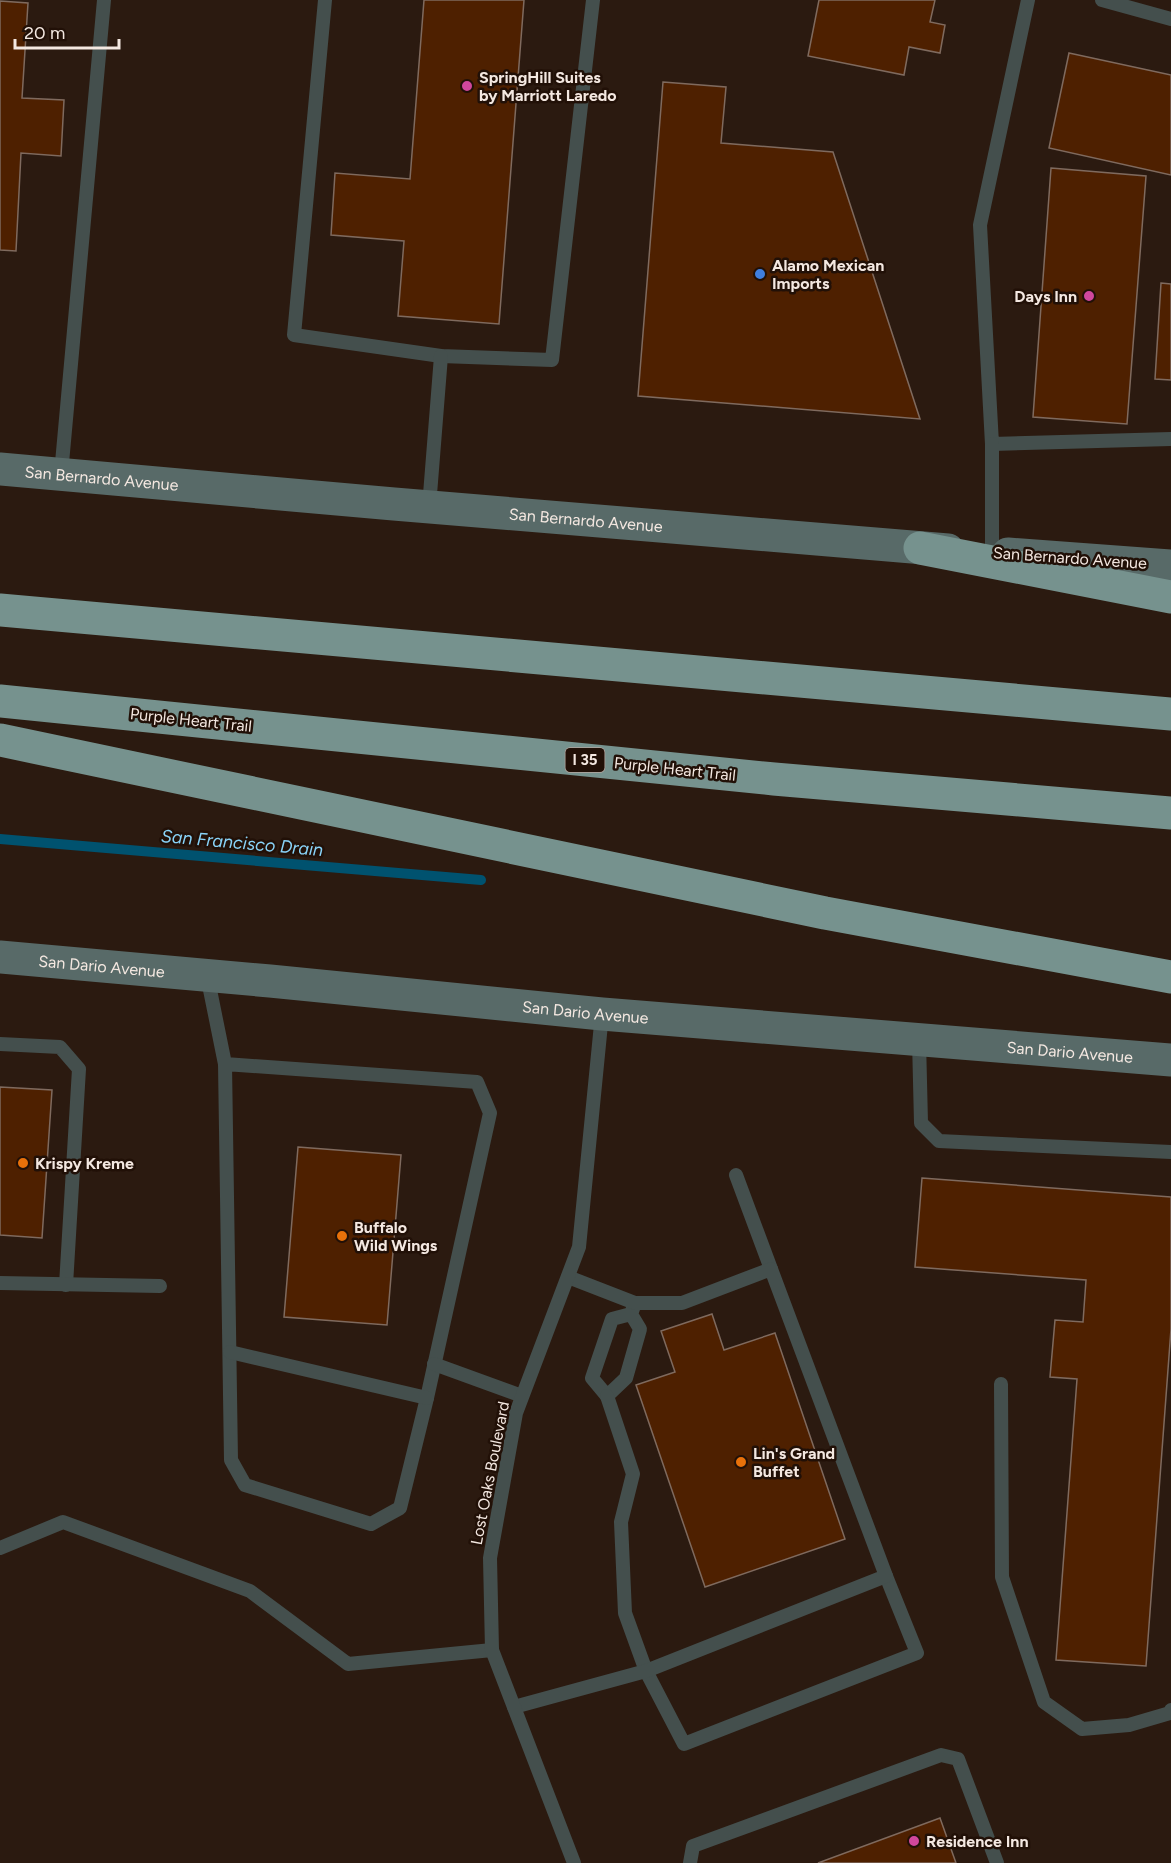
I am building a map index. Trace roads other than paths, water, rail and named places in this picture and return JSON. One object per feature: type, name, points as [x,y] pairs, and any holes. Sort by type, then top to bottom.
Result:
[{"type":"highway","points":[[920,548],[1171,597]]},
{"type":"highway","points":[[0,610],[1171,714]]},
{"type":"highway","name":"Purple Heart Trail","points":[[0,701],[774,779],[1171,813]]},
{"type":"highway","points":[[0,740],[825,913],[1171,977]]},
{"type":"main road","name":"San Bernardo Avenue","points":[[0,469],[920,548],[1171,566]]},
{"type":"main road","name":"San Dario Avenue","points":[[0,957],[602,1014],[1171,1060]]},
{"type":"lane","points":[[61,474],[104,0]]},
{"type":"lane","points":[[325,0],[294,335],[441,356],[552,360],[593,0]]},
{"type":"lane","points":[[992,553],[992,444],[980,225],[1028,0]]},
{"type":"lane","points":[[1102,0],[1171,19]]},
{"type":"lane","points":[[429,507],[441,356]]},
{"type":"lane","points":[[992,444],[1171,439]]},
{"type":"lane","points":[[207,975],[225,1064],[231,1460],[245,1485],[371,1524],[400,1508],[427,1398],[490,1113],[477,1082],[225,1064]]},
{"type":"lane","name":"Lost Oaks Boulevard","points":[[574,1863],[492,1650],[490,1558],[516,1413],[579,1247],[602,1014]]},
{"type":"lane","points":[[919,1040],[921,1123],[939,1142],[1171,1152]]},
{"type":"lane","points":[[0,1044],[60,1047],[79,1069],[66,1285]]},
{"type":"lane","points":[[736,1175],[917,1653],[684,1744],[646,1671],[625,1613],[621,1521],[633,1474],[607,1396],[592,1378],[612,1319],[633,1308],[682,1302],[771,1269]]},
{"type":"lane","points":[[568,1277],[633,1308],[639,1329],[626,1378],[607,1396]]},
{"type":"lane","points":[[0,1282],[160,1286]]},
{"type":"lane","points":[[230,1352],[427,1398]]},
{"type":"lane","points":[[434,1364],[522,1395]]},
{"type":"lane","points":[[1001,1384],[1002,1576],[1044,1702],[1082,1729],[1129,1725],[1170,1713],[1171,1710]]},
{"type":"lane","points":[[0,1548],[63,1522],[250,1591],[348,1665],[492,1650]]},
{"type":"lane","points":[[514,1707],[646,1671],[886,1576]]},
{"type":"lane","points":[[690,1863],[693,1846],[941,1755],[958,1759],[997,1863]]},
{"type":"waterway","name":"San Francisco Drain","points":[[0,839],[481,880]]},
{"type":"place","name":"SpringHill Suites by Marriott Laredo","points":[[467,86]]},
{"type":"place","name":"Alamo Mexican Imports","points":[[760,274]]},
{"type":"place","name":"Days Inn","points":[[1089,296]]},
{"type":"place","name":"Krispy Kreme","points":[[23,1163]]},
{"type":"place","name":"Buffalo Wild Wings","points":[[342,1236]]},
{"type":"place","name":"Lin's Grand Buffet","points":[[741,1462]]},
{"type":"place","name":"Residence Inn","points":[[914,1841]]}]
